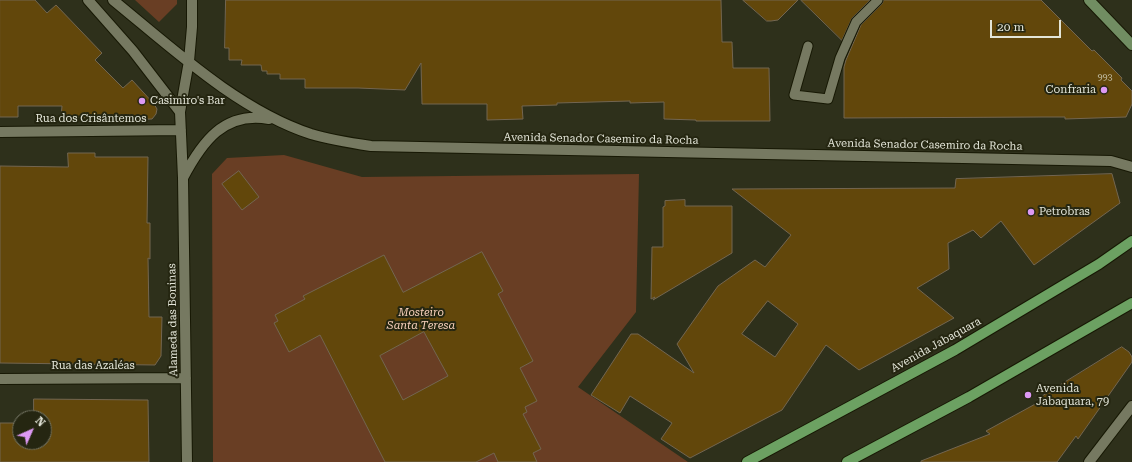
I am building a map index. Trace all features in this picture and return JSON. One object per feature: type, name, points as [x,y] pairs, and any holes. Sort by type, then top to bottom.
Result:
[{"type":"main road","name":"Avenida Jabaquara","points":[[747,462],[955,350],[1099,264],[1132,241]]},
{"type":"main road","points":[[847,462],[969,397],[1132,303]]},
{"type":"street","points":[[88,0],[133,51],[180,112]]},
{"type":"street","name":"Avenida Senador Casemiro da Rocha","points":[[113,0],[188,61],[250,106],[277,120],[311,134],[344,142],[371,146],[1111,161],[1132,167]]},
{"type":"street","name":"Alameda das Boninas","points":[[187,462],[183,178],[180,112],[192,27],[192,0]]},
{"type":"street","points":[[1089,0],[1132,45]]},
{"type":"street","points":[[183,178],[201,148],[216,132],[234,120],[250,117],[261,117],[277,120]]},
{"type":"street","name":"Rua dos Crisântemos","points":[[0,132],[182,130]]},
{"type":"street","name":"Rua das Azaléas","points":[[0,379],[186,378]]},
{"type":"street","points":[[1089,462],[1132,406]]},
{"type":"lane","points":[[808,46],[794,95],[828,99],[840,58],[856,22],[878,0]]},
{"type":"green space","points":[[135,0],[177,0],[177,4],[159,22]]},
{"type":"green space","name":"Mosteiro Santa Teresa","points":[[284,155],[362,177],[639,174],[636,312],[578,387],[688,462],[213,462],[212,174],[227,158]]},
{"type":"building","points":[[0,0],[35,0],[47,13],[56,5],[102,53],[95,60],[123,88],[132,80],[154,104],[157,109],[156,114],[152,119],[95,121],[94,118],[61,117],[62,106],[18,106],[18,117],[0,117]]},
{"type":"building","points":[[226,0],[721,0],[722,42],[732,42],[733,68],[769,68],[770,121],[696,121],[664,119],[664,102],[630,103],[630,101],[557,103],[557,105],[522,106],[523,119],[487,120],[487,104],[422,104],[421,63],[405,90],[305,88],[305,79],[280,79],[280,74],[267,74],[267,71],[262,71],[261,65],[241,65],[242,60],[229,60],[229,48],[225,48]]},
{"type":"building","points":[[743,0],[798,0],[778,20],[767,21]]},
{"type":"building","points":[[801,0],[870,0],[852,18],[842,40]]},
{"type":"building","points":[[884,0],[1041,0],[1092,51],[1094,50],[1122,78],[1121,80],[1132,91],[1132,104],[1126,117],[1065,119],[1065,117],[844,118],[844,67],[846,60],[861,25],[882,4]]},
{"type":"building","points":[[68,153],[95,153],[95,157],[148,157],[147,223],[150,223],[150,259],[148,258],[149,317],[162,317],[161,356],[155,365],[0,363],[0,166],[68,167]]},
{"type":"building","points":[[239,171],[259,197],[242,210],[222,184]]},
{"type":"building","points":[[1112,174],[1120,203],[1034,265],[1001,221],[981,238],[973,230],[948,243],[949,269],[917,288],[954,318],[859,370],[826,345],[782,410],[690,458],[661,439],[672,423],[630,396],[620,413],[591,395],[631,334],[638,334],[694,373],[677,344],[718,286],[755,260],[765,267],[791,235],[732,189],[955,188],[956,179]],"holes":[[[768,301],[798,324],[775,357],[742,334]]]},
{"type":"building","points":[[685,200],[685,206],[732,206],[732,253],[653,300],[655,297],[651,299],[652,247],[663,247],[663,207],[665,206],[665,201]]},
{"type":"building","points":[[482,252],[503,291],[498,294],[533,361],[520,368],[537,401],[525,407],[527,412],[523,414],[541,449],[533,453],[537,462],[498,462],[494,453],[476,462],[385,462],[320,335],[289,352],[274,323],[278,321],[275,315],[305,299],[303,296],[384,255],[403,292]],"holes":[[[424,332],[448,376],[403,400],[380,356]]]},
{"type":"building","points":[[1122,347],[1129,352],[1132,357],[1132,362],[1078,439],[1076,436],[1057,462],[921,462],[990,434],[986,431],[1039,402],[1038,399]]},
{"type":"building","points":[[34,399],[148,400],[149,462],[0,462],[0,423],[12,423],[12,450],[52,450],[52,410],[34,410]]},
{"type":"place","name":"Confraria","points":[[1104,90]]},
{"type":"place","name":"Casimiro's Bar","points":[[142,101]]},
{"type":"place","name":"Petrobras","points":[[1031,212]]},
{"type":"place","name":"Avenida Jabaquara, 79","points":[[1028,395]]}]
